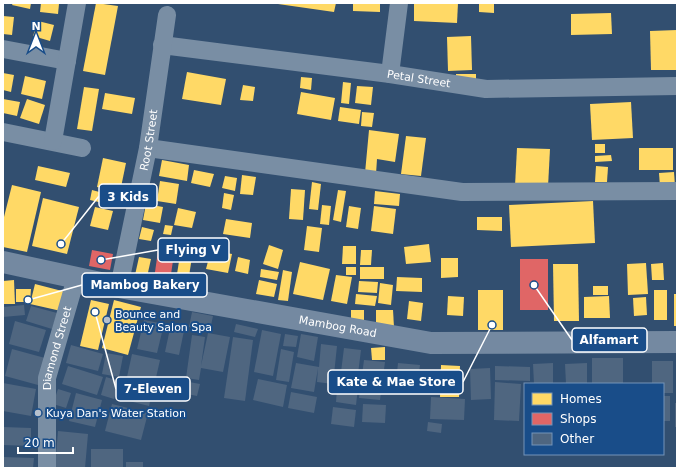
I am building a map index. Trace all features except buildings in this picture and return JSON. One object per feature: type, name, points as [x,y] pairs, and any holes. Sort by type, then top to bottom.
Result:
[{"type":"main road","name":"Mambog Road","points":[[3,262],[119,287],[431,343],[677,342]]},
{"type":"street","points":[[53,141],[77,3]]},
{"type":"street","points":[[390,74],[399,3]]},
{"type":"street","name":"Root Street","points":[[119,287],[148,148],[162,45],[168,15]]},
{"type":"street","name":"Petal Street","points":[[162,45],[390,74],[486,89],[677,86]]},
{"type":"street","points":[[3,49],[67,60]]},
{"type":"street","points":[[3,132],[82,148]]},
{"type":"street","points":[[148,148],[462,192],[677,191]]},
{"type":"street","name":"Diamond Street","points":[[47,468],[47,378],[76,278]]},
{"type":"place","name":"3 Kids","points":[[61,244]]},
{"type":"place","name":"Flying V","points":[[101,260]]},
{"type":"place","name":"Alfamart","points":[[534,285]]},
{"type":"place","name":"Mambog Bakery","points":[[28,300]]},
{"type":"place","name":"7-Eleven","points":[[95,312]]},
{"type":"place","name":"Bounce and Beauty Salon Spa","points":[[107,320]]},
{"type":"place","name":"Kate & Mae Store","points":[[492,325]]},
{"type":"place","name":"Kuya Dan's Water Station","points":[[38,413]]}]
